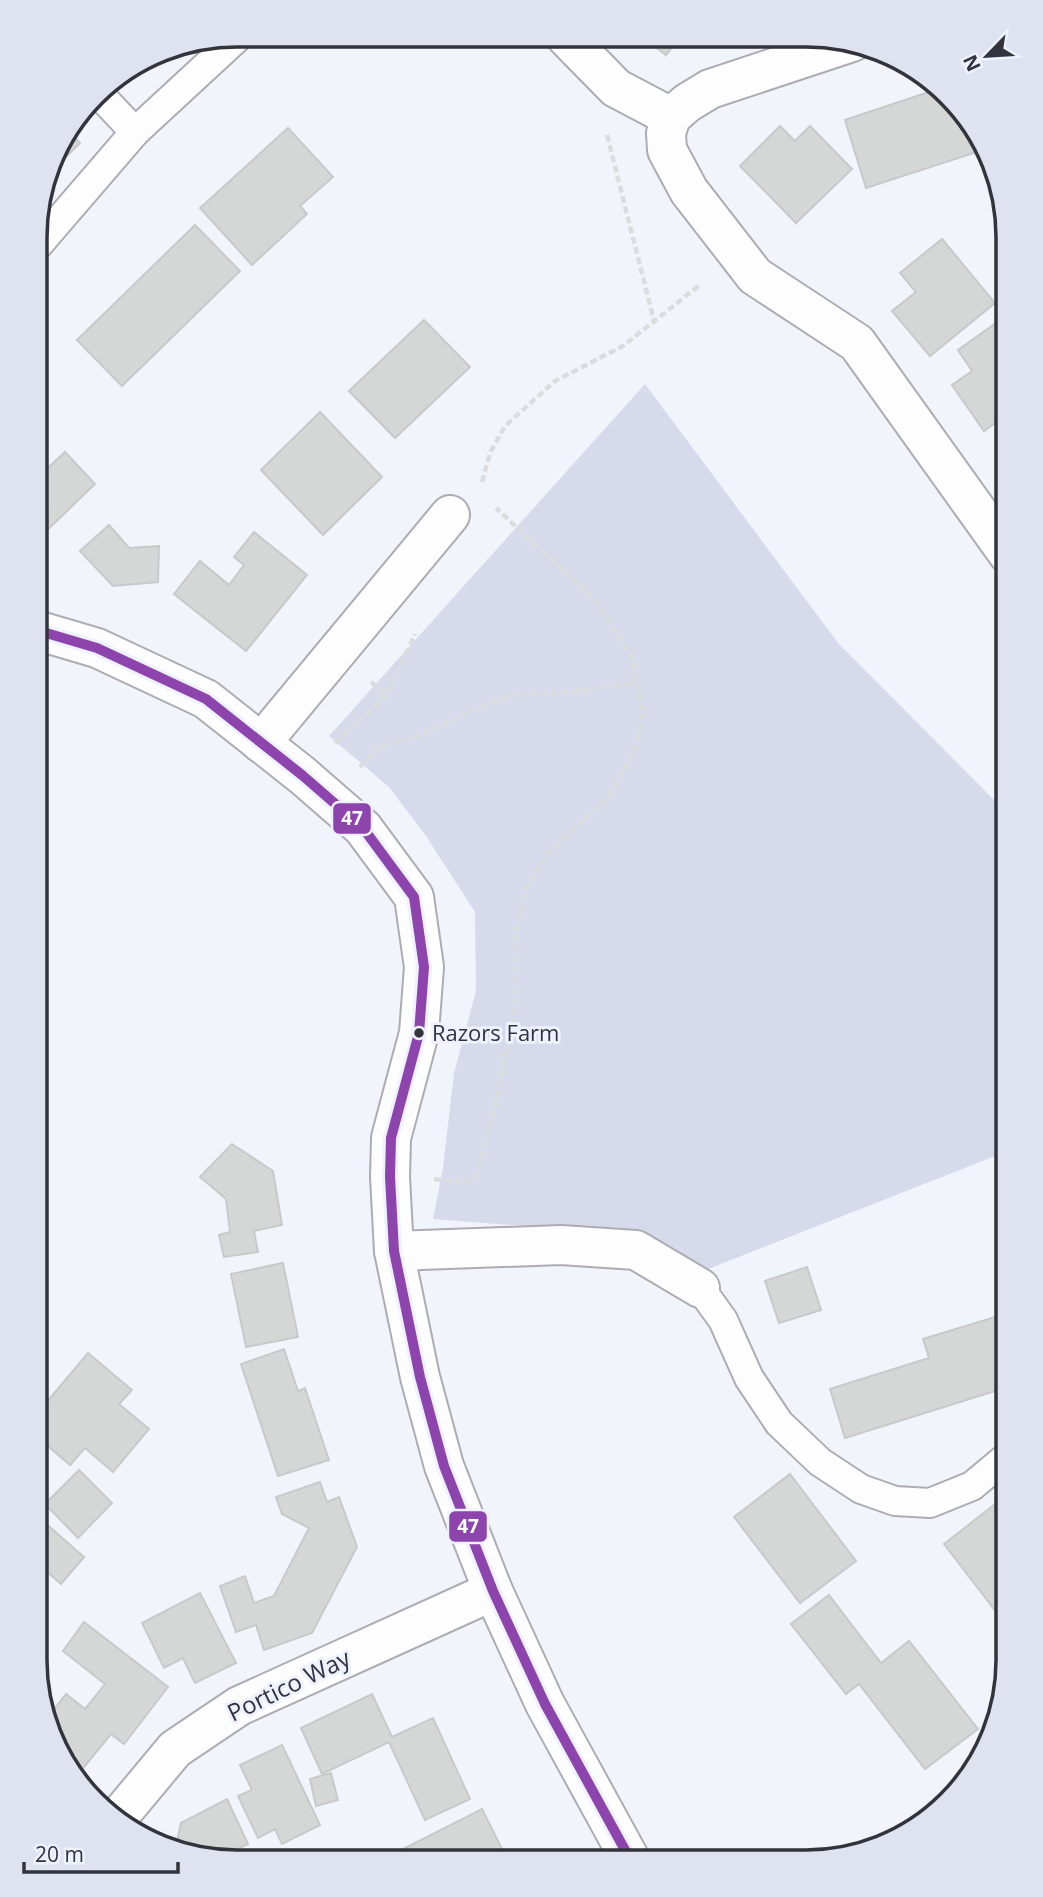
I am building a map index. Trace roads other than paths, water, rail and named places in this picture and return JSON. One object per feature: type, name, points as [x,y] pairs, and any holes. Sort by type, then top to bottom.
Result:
[{"type":"street","points":[[576,47],[616,88],[671,117]]},
{"type":"street","points":[[810,47],[788,50],[687,103],[671,117],[666,133],[667,150],[689,191],[755,276],[857,344],[996,537]]},
{"type":"street","points":[[261,743],[450,515]]},
{"type":"street","points":[[47,634],[97,648],[206,699],[302,775],[363,828],[414,897],[424,967],[419,1033],[391,1138],[394,1251],[420,1377],[444,1466],[493,1591],[545,1704],[626,1850]]},
{"type":"street","points":[[394,1251],[561,1245],[636,1250],[700,1288]]},
{"type":"street","name":"Portico Way","points":[[123,1812],[175,1749],[239,1706],[493,1591]]},
{"type":"lane","points":[[47,234],[135,132],[226,48]]},
{"type":"lane","points":[[105,101],[135,132]]},
{"type":"lane","points":[[700,1288],[723,1320],[749,1378],[779,1423],[820,1462],[861,1489],[895,1501],[930,1503],[972,1486],[995,1467]]},
{"type":"place","name":"Razors Farm","points":[[419,1033]]}]
